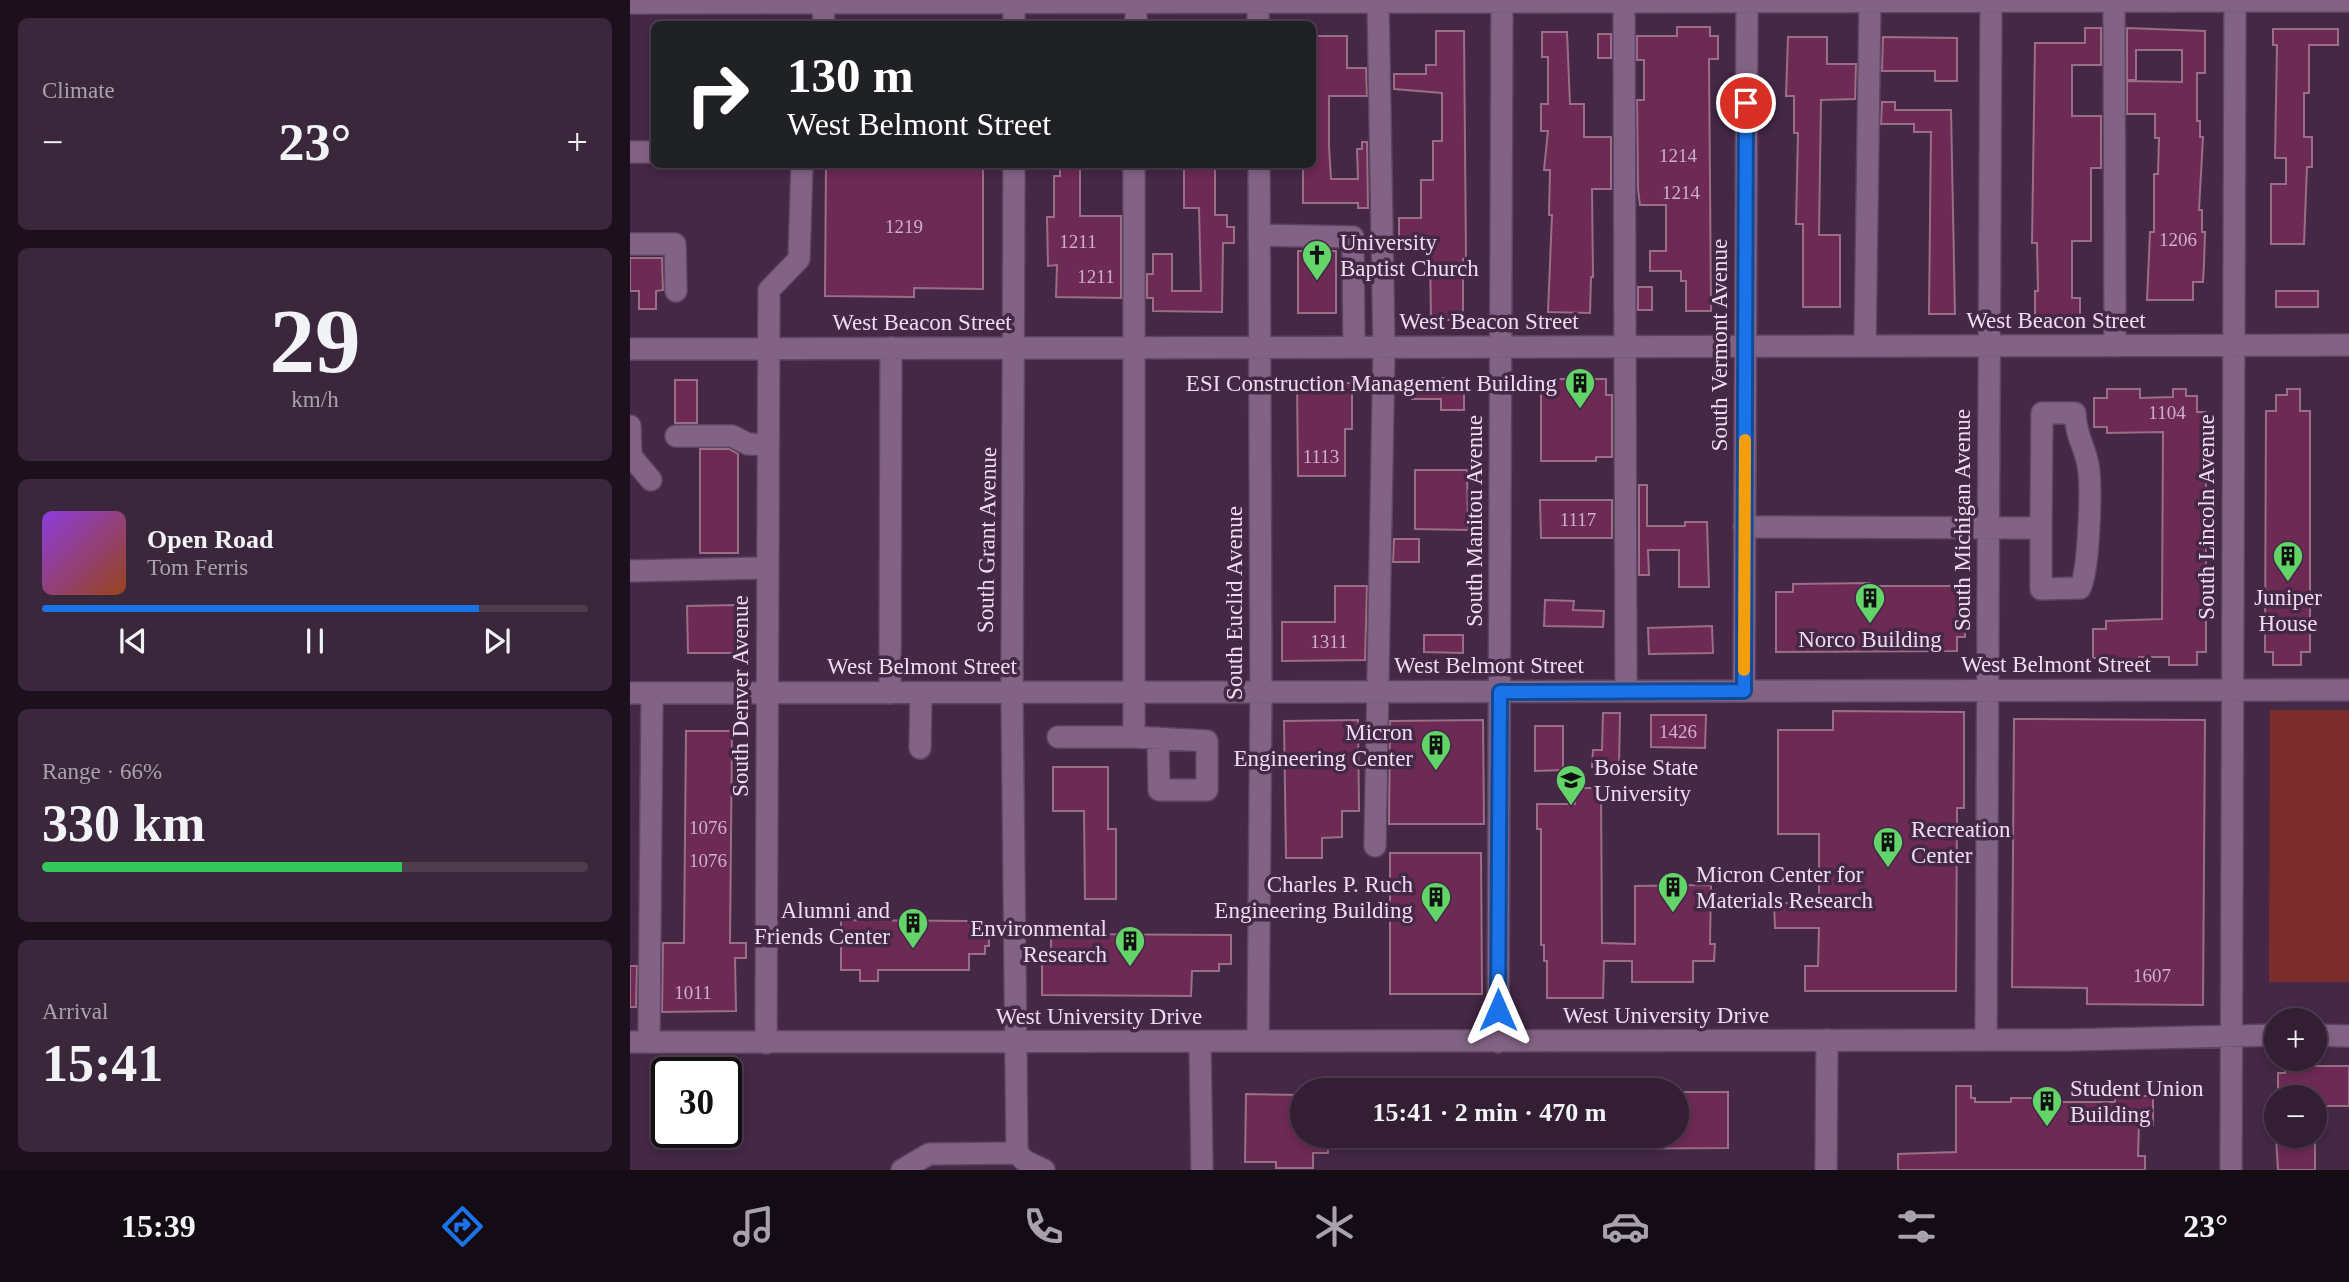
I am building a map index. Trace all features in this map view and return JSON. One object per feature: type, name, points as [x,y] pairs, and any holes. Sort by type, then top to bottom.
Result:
[{"type":"street","points":[[1014,1],[1014,21]]},
{"type":"street","points":[[1136,1],[1136,21]]},
{"type":"street","points":[[1258,1],[1258,21]]},
{"type":"street","points":[[1375,846],[1384,347],[1378,1]]},
{"type":"street","name":"South Manitou Avenue","points":[[1498,1042],[1502,1]]},
{"type":"street","points":[[1624,1],[1626,691]]},
{"type":"street","name":"South Vermont Avenue","points":[[1744,691],[1747,1]]},
{"type":"street","points":[[1865,346],[1870,1]]},
{"type":"street","name":"South Michigan Avenue","points":[[1986,1039],[1991,1]]},
{"type":"street","points":[[2115,1],[2115,346]]},
{"type":"street","name":"South Lincoln Avenue","points":[[2232,1035],[2235,1]]},
{"type":"street","points":[[643,2],[2349,1]]},
{"type":"street","points":[[823,3],[824,21]]},
{"type":"street","points":[[630,152],[651,152]]},
{"type":"street","name":"South Denver Avenue","points":[[766,1043],[769,290],[799,259],[802,168]]},
{"type":"street","name":"South Grant Avenue","points":[[1014,168],[1012,693],[1017,1153]]},
{"type":"street","points":[[1134,168],[1134,737]]},
{"type":"street","name":"South Euclid Avenue","points":[[1258,1041],[1261,692],[1259,168]]},
{"type":"street","points":[[1259,235],[1353,237],[1354,347]]},
{"type":"street","points":[[630,244],[675,244],[676,291]]},
{"type":"street","name":"West Beacon Street","points":[[630,349],[2349,345]]},
{"type":"street","points":[[890,693],[891,348]]},
{"type":"street","points":[[2042,413],[2076,413],[2076,437],[2088,465],[2087,563],[2080,588],[2041,589],[2041,527],[2042,413]]},
{"type":"street","points":[[630,426],[631,456],[651,480]]},
{"type":"street","points":[[676,436],[732,436],[748,444],[768,445]]},
{"type":"street","points":[[1744,527],[2041,527]]},
{"type":"street","points":[[639,569],[767,568]]},
{"type":"street","name":"West Belmont Street","points":[[630,693],[2349,690]]},
{"type":"street","points":[[640,1042],[652,693]]},
{"type":"street","points":[[920,748],[921,693]]},
{"type":"street","points":[[1058,737],[1158,738]]},
{"type":"street","points":[[2231,1170],[2232,1035]]},
{"type":"street","name":"West University Drive","points":[[640,1042],[2197,1039],[2264,1035]]},
{"type":"street","points":[[2327,1035],[2349,1035]]},
{"type":"street","points":[[1826,1170],[1827,1040]]},
{"type":"street","points":[[1200,1042],[1202,1170]]},
{"type":"street","points":[[902,1170],[929,1154],[1017,1153],[1025,1161],[1044,1170]]},
{"type":"shaded area","points":[[2270,710],[2349,710],[2349,982],[2269,982]]},
{"type":"building","points":[[1677,27],[1710,27],[1710,36],[1718,36],[1718,59],[1709,59],[1711,311],[1686,311],[1686,281],[1681,281],[1681,271],[1650,271],[1650,251],[1666,251],[1666,205],[1640,205],[1638,189],[1637,100],[1644,100],[1644,60],[1637,60],[1637,36],[1677,36]]},
{"type":"building","points":[[2085,28],[2101,28],[2101,65],[2072,65],[2072,116],[2101,116],[2101,168],[2091,168],[2091,241],[2072,241],[2072,298],[2080,298],[2080,316],[2035,316],[2035,291],[2038,291],[2037,243],[2032,243],[2035,43],[2085,43]]},
{"type":"building","points":[[2127,28],[2205,31],[2205,73],[2197,73],[2197,121],[2200,121],[2200,137],[2203,137],[2199,210],[2202,210],[2202,232],[2205,232],[2204,264],[2203,282],[2193,282],[2193,300],[2147,300],[2150,232],[2154,232],[2154,174],[2158,174],[2159,138],[2155,138],[2155,114],[2127,114],[2127,81],[2182,82],[2182,50],[2136,50],[2136,80],[2127,80]]},
{"type":"building","points":[[2273,29],[2338,29],[2338,45],[2309,45],[2309,93],[2304,93],[2304,137],[2312,137],[2312,167],[2307,167],[2304,244],[2271,244],[2271,184],[2286,184],[2286,158],[2275,158],[2277,45],[2273,45]]},
{"type":"building","points":[[1436,31],[1464,31],[1466,259],[1463,259],[1463,320],[1431,320],[1430,251],[1417,251],[1418,240],[1399,240],[1399,218],[1421,218],[1421,180],[1433,180],[1433,141],[1442,141],[1442,93],[1394,89],[1394,74],[1426,74],[1426,65],[1436,65]]},
{"type":"building","points":[[1542,32],[1567,32],[1570,104],[1584,104],[1584,137],[1611,137],[1611,189],[1592,189],[1593,277],[1590,313],[1548,312],[1552,215],[1549,215],[1550,170],[1544,170],[1548,131],[1541,131],[1541,104],[1548,104],[1548,57],[1542,57]]},
{"type":"building","points":[[1598,34],[1611,34],[1611,58],[1598,58]]},
{"type":"building","points":[[1316,36],[1347,36],[1347,68],[1366,68],[1367,96],[1329,96],[1331,179],[1358,179],[1357,149],[1362,149],[1362,142],[1367,142],[1368,208],[1358,208],[1358,203],[1303,203],[1303,168],[1316,168]]},
{"type":"building","points":[[1788,37],[1827,37],[1827,64],[1856,64],[1855,99],[1821,100],[1819,235],[1840,235],[1840,307],[1803,307],[1803,224],[1796,224],[1798,133],[1794,133],[1794,96],[1786,96]]},
{"type":"building","points":[[1883,37],[1957,38],[1957,81],[1935,81],[1935,71],[1882,71]]},
{"type":"building","points":[[1882,102],[1895,102],[1895,110],[1951,110],[1955,314],[1929,314],[1931,132],[1914,132],[1914,124],[1881,124]]},
{"type":"building","points":[[826,168],[983,168],[983,289],[914,288],[914,297],[825,296]]},
{"type":"building","points":[[1060,168],[1080,168],[1080,216],[1121,216],[1121,298],[1056,297],[1057,265],[1048,266],[1047,217],[1054,217],[1054,176],[1060,176]]},
{"type":"building","points":[[1184,168],[1215,168],[1215,215],[1227,215],[1227,227],[1234,227],[1234,243],[1223,243],[1222,312],[1153,311],[1153,298],[1147,298],[1147,274],[1153,274],[1153,254],[1172,254],[1172,291],[1201,291],[1199,208],[1184,208]]},
{"type":"building","name":"University Baptist Church","points":[[1298,251],[1336,251],[1336,313],[1298,313]]},
{"type":"building","points":[[630,258],[662,258],[663,290],[656,291],[656,309],[639,309],[639,291],[630,291]]},
{"type":"building","points":[[1638,287],[1652,287],[1652,310],[1638,310]]},
{"type":"building","points":[[2276,291],[2318,291],[2318,307],[2276,307]]},
{"type":"building","points":[[1441,378],[1464,378],[1464,410],[1441,410],[1441,399],[1412,399],[1412,381],[1441,381]]},
{"type":"building","name":"ESI Construction Management Building","points":[[1541,379],[1606,379],[1606,395],[1612,395],[1612,457],[1596,457],[1596,461],[1541,461]]},
{"type":"building","points":[[675,380],[697,380],[697,423],[675,423]]},
{"type":"building","points":[[1297,383],[1352,383],[1352,429],[1345,429],[1345,476],[1298,476]]},
{"type":"building","points":[[2107,389],[2140,389],[2140,398],[2173,397],[2173,389],[2186,389],[2186,396],[2197,396],[2197,412],[2206,412],[2206,652],[2197,652],[2197,665],[2169,665],[2169,657],[2139,657],[2139,664],[2106,664],[2106,658],[2093,658],[2093,629],[2106,629],[2106,621],[2162,619],[2163,432],[2107,433],[2107,427],[2094,427],[2094,398],[2107,398]]},
{"type":"building","points":[[2287,389],[2300,389],[2300,411],[2310,411],[2310,652],[2301,652],[2301,665],[2273,665],[2273,652],[2265,652],[2266,411],[2276,411],[2276,395],[2287,395]]},
{"type":"building","points":[[700,449],[729,449],[738,454],[738,553],[700,553]]},
{"type":"building","points":[[1415,470],[1467,470],[1468,530],[1415,529]]},
{"type":"building","points":[[1639,485],[1647,485],[1647,526],[1685,526],[1685,522],[1707,522],[1709,587],[1679,587],[1679,550],[1648,550],[1649,575],[1639,575]]},
{"type":"building","points":[[1540,500],[1612,500],[1612,538],[1541,538]]},
{"type":"building","points":[[1394,539],[1419,539],[1419,562],[1393,562]]},
{"type":"building","name":"Norco Building","points":[[1870,583],[1870,586],[1957,586],[1957,614],[1965,613],[1965,637],[1957,637],[1957,651],[1776,652],[1776,592],[1793,592],[1793,584]]},
{"type":"building","points":[[1335,586],[1367,586],[1365,660],[1282,661],[1282,622],[1335,622]]},
{"type":"building","points":[[1545,600],[1574,601],[1573,610],[1604,611],[1603,627],[1544,626]]},
{"type":"building","points":[[735,605],[735,653],[688,653],[687,606]]},
{"type":"building","points":[[1712,626],[1713,653],[1649,654],[1648,628]]},
{"type":"building","points":[[1424,635],[1463,635],[1463,653],[1424,652]]},
{"type":"building","name":"Recreation Center","points":[[1833,711],[1964,712],[1964,808],[1957,808],[1956,991],[1805,991],[1805,966],[1818,966],[1819,928],[1775,928],[1774,903],[1819,903],[1819,834],[1778,834],[1778,730],[1833,730]]},
{"type":"building","points":[[1603,713],[1620,713],[1619,767],[1592,767],[1593,750],[1602,750]]},
{"type":"building","points":[[1651,715],[1706,715],[1705,748],[1651,747]]},
{"type":"building","points":[[2014,719],[2205,720],[2203,1005],[2087,1004],[2087,988],[2012,987]]},
{"type":"building","points":[[1358,720],[1359,811],[1342,811],[1342,837],[1322,838],[1322,858],[1286,858],[1284,721]]},
{"type":"building","name":"Micron Engineering Center","points":[[1483,720],[1484,824],[1389,824],[1390,721]]},
{"type":"building","points":[[1535,726],[1563,726],[1563,770],[1535,771]]},
{"type":"building","points":[[686,731],[732,731],[730,943],[746,943],[746,958],[735,958],[736,1011],[662,1012],[663,943],[684,943]]},
{"type":"building","points":[[1053,767],[1108,767],[1108,829],[1116,829],[1116,899],[1085,899],[1084,811],[1053,811]]},
{"type":"building","name":"Micron Center for Materials Research","points":[[1575,788],[1601,788],[1602,943],[1635,944],[1635,886],[1711,885],[1710,944],[1715,944],[1714,961],[1693,961],[1693,982],[1632,982],[1632,961],[1604,961],[1603,998],[1547,998],[1547,961],[1544,961],[1544,945],[1541,945],[1541,829],[1537,829],[1537,804],[1575,804]]},
{"type":"building","name":"Charles P. Ruch Engineering Building","points":[[1390,853],[1481,853],[1482,994],[1390,994]]},
{"type":"building","name":"Alumni and Friends Center","points":[[841,920],[970,921],[970,927],[989,927],[989,946],[985,946],[985,954],[969,954],[969,970],[878,970],[878,981],[860,981],[860,970],[841,970]]},
{"type":"building","name":"Environmental Research","points":[[1051,934],[1231,935],[1231,964],[1219,964],[1219,971],[1192,971],[1191,996],[1042,995],[1042,960],[1051,960]]},
{"type":"building","points":[[630,966],[637,966],[636,1007],[630,1007]]},
{"type":"building","points":[[2327,1066],[2349,1066],[2349,1106],[2327,1106],[2327,1085],[2278,1085],[2278,1073],[2327,1071]]},
{"type":"building","name":"Student Union Building","points":[[1956,1086],[1971,1086],[1971,1098],[1975,1098],[1975,1102],[2011,1102],[2011,1098],[2033,1098],[2033,1102],[2115,1102],[2115,1096],[2153,1096],[2153,1125],[2139,1125],[2138,1156],[2145,1156],[2145,1170],[1898,1170],[1898,1154],[1956,1152]]},
{"type":"building","points":[[1689,1092],[1728,1092],[1728,1148],[1573,1149],[1689,1148]]},
{"type":"building","points":[[1246,1094],[1290,1095],[1290,1148],[1328,1148],[1328,1153],[1313,1153],[1313,1168],[1276,1168],[1276,1162],[1245,1162]]},
{"type":"building","points":[[2277,1148],[2315,1148],[2315,1170],[2278,1170]]},
{"type":"slow traffic","points":[[1744,670],[1745,440]]},
{"type":"place","name":"University Baptist Church","points":[[1317,282]]},
{"type":"place","name":"ESI Construction Management Building","points":[[1580,410]]},
{"type":"place","name":"Juniper House","points":[[2288,583]]},
{"type":"place","name":"Norco Building","points":[[1870,625]]},
{"type":"place","name":"Micron Engineering Center","points":[[1436,772]]},
{"type":"place","name":"Boise State University","points":[[1571,807]]},
{"type":"place","name":"Recreation Center","points":[[1888,869]]},
{"type":"place","name":"Micron Center for Materials Research","points":[[1673,914]]},
{"type":"place","name":"Charles P. Ruch Engineering Building","points":[[1436,924]]},
{"type":"place","name":"Alumni and Friends Center","points":[[913,950]]},
{"type":"place","name":"Environmental Research","points":[[1130,968]]},
{"type":"place","name":"Student Union Building","points":[[2047,1128]]},
{"type":"route","points":[[1498,1010],[1500,692],[1744,691],[1746,103]]}]
